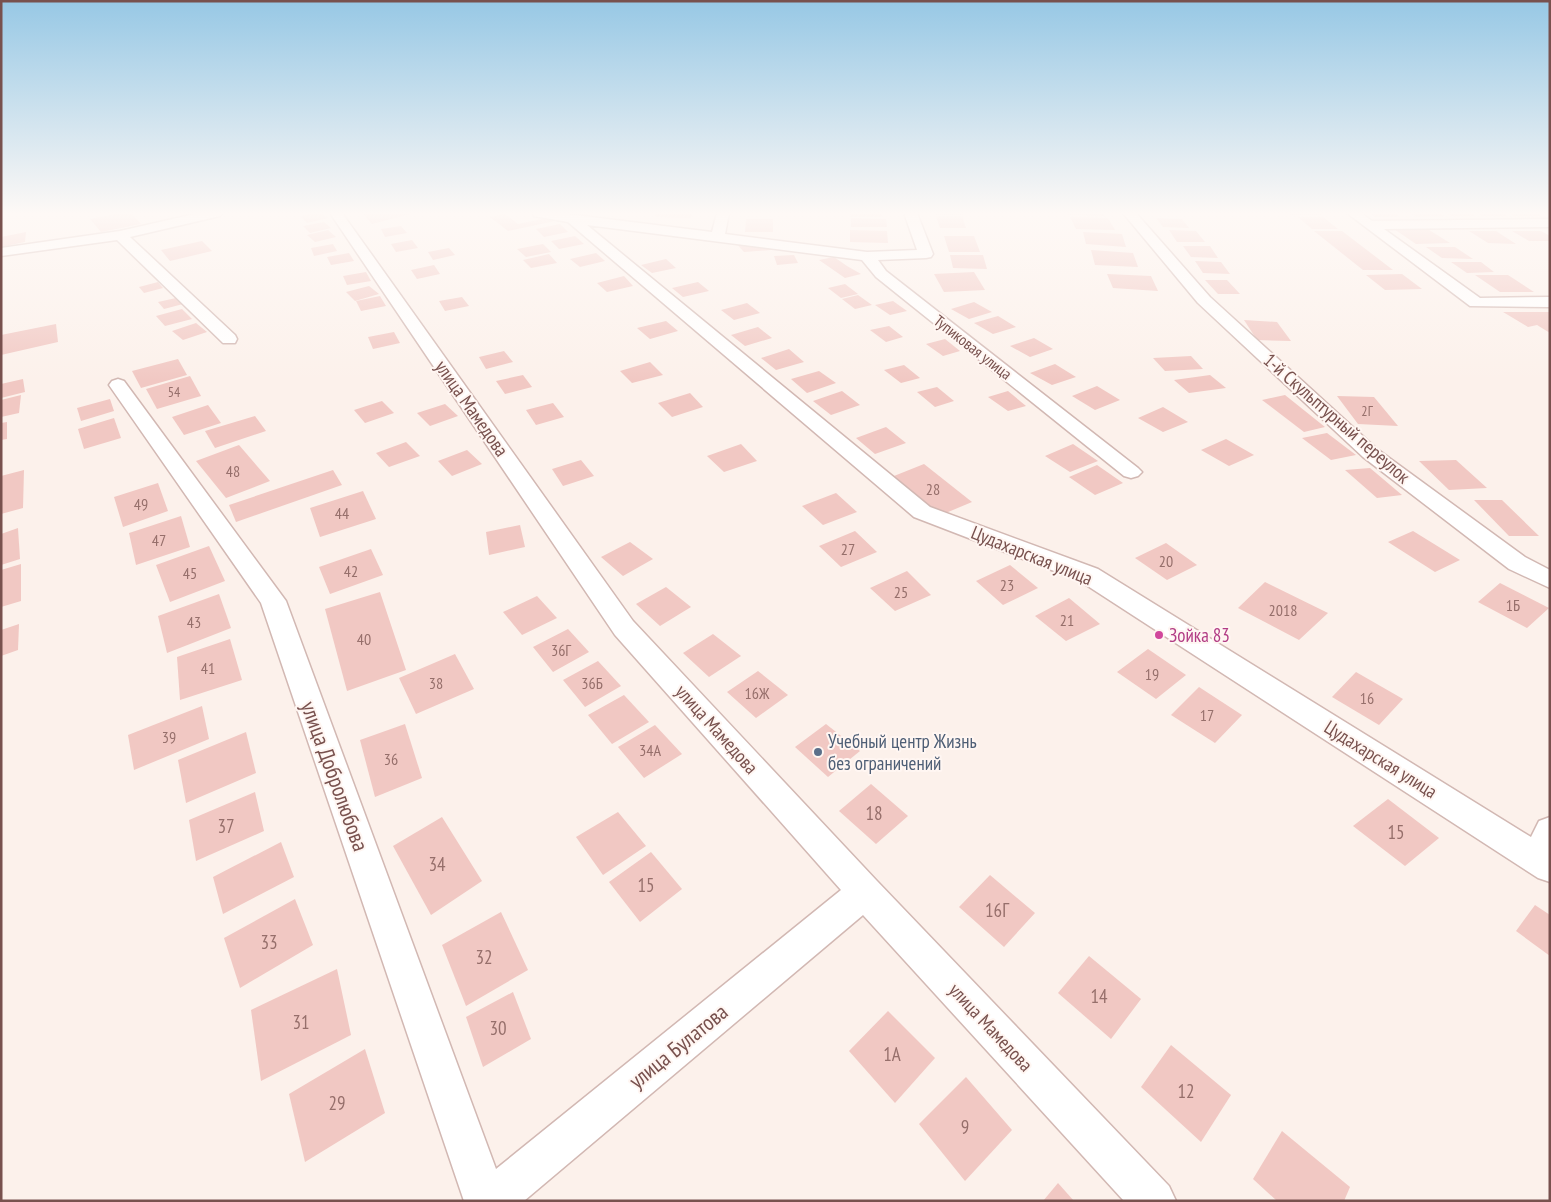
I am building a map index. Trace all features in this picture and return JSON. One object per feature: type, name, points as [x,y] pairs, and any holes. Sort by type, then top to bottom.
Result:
[{"type":"street","points":[[156,269],[229,339]]},
{"type":"street","name":"улица Мамедова","points":[[375,269],[624,628],[865,892],[1154,1201]]},
{"type":"street","name":"Цудахарская улица","points":[[632,269],[922,512],[1089,575],[1546,852]]},
{"type":"street","name":"Тупиковая улица","points":[[877,269],[881,274],[1131,472]]},
{"type":"street","name":"1-й Скульптурный переулок","points":[[1177,269],[1204,300],[1370,453],[1517,564],[1550,580]]},
{"type":"street","points":[[1430,269],[1476,303],[1550,302]]},
{"type":"street","name":"улица Добролюбова","points":[[118,385],[274,601],[488,1201]]},
{"type":"street","name":"улица Булатова","points":[[488,1201],[865,892]]},
{"type":"building","points":[[437,269],[440,274],[417,279],[411,270]]},
{"type":"building","points":[[647,269],[671,269],[652,273]]},
{"type":"building","points":[[832,269],[852,269],[861,274],[845,278]]},
{"type":"building","points":[[1200,269],[1226,269],[1230,274],[1203,273]]},
{"type":"building","points":[[1362,269],[1393,270],[1363,270]]},
{"type":"building","points":[[1461,269],[1490,269],[1494,272],[1467,273]]},
{"type":"building","points":[[366,272],[371,281],[347,285],[343,276]]},
{"type":"building","points":[[974,272],[985,290],[944,292],[934,274]]},
{"type":"building","points":[[1107,274],[1151,276],[1158,291],[1113,288]]},
{"type":"building","points":[[1402,274],[1422,289],[1385,290],[1366,275]]},
{"type":"building","points":[[1475,275],[1508,275],[1534,292],[1500,292]]},
{"type":"building","points":[[624,276],[633,286],[607,292],[597,283]]},
{"type":"building","points":[[1205,280],[1227,280],[1240,294],[1218,294]]},
{"type":"building","points":[[158,282],[163,288],[144,293],[139,287]]},
{"type":"building","points":[[698,282],[709,291],[683,297],[672,288]]},
{"type":"building","points":[[845,284],[858,294],[841,298],[828,288]]},
{"type":"building","points":[[369,286],[379,294],[355,301],[346,292]]},
{"type":"building","points":[[858,295],[872,305],[855,309],[842,299]]},
{"type":"building","points":[[380,296],[386,306],[361,311],[356,301]]},
{"type":"building","points":[[462,297],[469,306],[445,311],[439,301]]},
{"type":"building","points":[[176,298],[183,304],[164,309],[158,302]]},
{"type":"building","points":[[893,301],[907,311],[890,315],[875,305]]},
{"type":"building","points":[[974,302],[992,312],[969,319],[951,309]]},
{"type":"building","points":[[747,303],[760,313],[734,320],[721,310]]},
{"type":"building","points":[[182,309],[192,319],[165,326],[156,316]]},
{"type":"building","points":[[1503,312],[1550,312],[1550,333],[1537,325],[1528,327]]},
{"type":"building","points":[[998,316],[1016,327],[993,334],[974,323]]},
{"type":"building","points":[[1244,320],[1277,322],[1291,341],[1257,340]]},
{"type":"building","points":[[666,321],[678,331],[650,339],[637,328]]},
{"type":"building","points":[[196,323],[207,332],[183,340],[172,331]]},
{"type":"building","points":[[56,324],[58,342],[1,355],[1,335]]},
{"type":"building","points":[[889,326],[903,337],[886,342],[870,330]]},
{"type":"building","points":[[758,327],[772,338],[745,346],[731,335]]},
{"type":"building","points":[[394,332],[400,343],[373,349],[368,337]]},
{"type":"building","points":[[1034,338],[1053,349],[1030,357],[1010,346]]},
{"type":"building","points":[[945,339],[960,351],[943,356],[926,344]]},
{"type":"building","points":[[789,349],[804,362],[776,370],[761,358]]},
{"type":"building","points":[[504,351],[513,362],[486,369],[479,357]]},
{"type":"building","points":[[1191,356],[1203,369],[1165,371],[1153,358]]},
{"type":"building","points":[[178,359],[187,375],[141,388],[132,371]]},
{"type":"building","points":[[650,362],[663,375],[632,383],[620,371]]},
{"type":"building","points":[[1055,364],[1076,377],[1052,385],[1030,373]]},
{"type":"building","points":[[904,365],[920,378],[901,383],[884,370]]},
{"type":"building","points":[[819,371],[836,383],[807,393],[791,379]]},
{"type":"building","points":[[523,375],[532,387],[505,394],[496,381]]},
{"type":"building","points":[[1210,375],[1226,388],[1189,393],[1174,380]]},
{"type":"building","points":[[190,376],[201,396],[157,409],[146,389]]},
{"type":"building","points":[[23,379],[25,392],[1,398],[1,384]]},
{"type":"building","points":[[1097,386],[1120,400],[1095,410],[1072,396]]},
{"type":"building","points":[[937,387],[954,401],[935,407],[917,392]]},
{"type":"building","points":[[842,391],[860,405],[831,415],[813,401]]},
{"type":"building","points":[[1008,391],[1026,406],[1008,411],[988,397]]},
{"type":"building","points":[[690,393],[703,407],[672,417],[658,403]]},
{"type":"building","points":[[21,395],[19,413],[1,417],[1,400]]},
{"type":"building","points":[[1285,395],[1325,427],[1304,432],[1262,400]]},
{"type":"building","points":[[1337,396],[1374,397],[1398,426],[1358,424]]},
{"type":"building","points":[[110,399],[114,411],[81,421],[77,408]]},
{"type":"building","points":[[382,401],[394,413],[365,423],[354,410]]},
{"type":"building","points":[[553,403],[564,417],[536,425],[526,410]]},
{"type":"building","points":[[445,404],[458,416],[430,426],[417,413]]},
{"type":"building","points":[[208,405],[221,423],[184,435],[172,417]]},
{"type":"building","points":[[1163,407],[1188,422],[1163,432],[1138,418]]},
{"type":"building","points":[[255,416],[266,431],[215,448],[205,431]]},
{"type":"building","points":[[114,418],[121,438],[84,449],[78,429]]},
{"type":"building","points":[[7,422],[7,439],[1,440],[1,423]]},
{"type":"building","points":[[886,427],[906,443],[875,454],[856,438]]},
{"type":"building","points":[[1327,433],[1356,455],[1331,460],[1302,438]]},
{"type":"building","points":[[1226,439],[1254,455],[1229,466],[1201,450]]},
{"type":"building","points":[[406,442],[420,456],[389,467],[376,453]]},
{"type":"building","points":[[741,444],[757,461],[724,472],[707,456]]},
{"type":"building","points":[[1073,444],[1098,461],[1070,472],[1045,456]]},
{"type":"building","points":[[239,445],[270,481],[226,498],[196,461]]},
{"type":"building","points":[[467,450],[482,464],[452,476],[438,461]]},
{"type":"building","points":[[581,460],[594,476],[563,486],[552,469]]},
{"type":"building","points":[[1456,460],[1487,488],[1449,490],[1419,461]]},
{"type":"building","points":[[924,464],[972,502],[941,515],[894,476]]},
{"type":"building","points":[[1097,465],[1123,483],[1095,495],[1069,477]]},
{"type":"building","points":[[1370,468],[1402,495],[1377,498],[1345,470]]},
{"type":"building","points":[[24,470],[23,508],[1,514],[1,476]]},
{"type":"building","points":[[333,470],[342,485],[236,522],[229,505]]},
{"type":"building","points":[[158,483],[168,511],[123,527],[114,497]]},
{"type":"building","points":[[363,491],[376,519],[320,537],[310,508]]},
{"type":"building","points":[[836,493],[857,512],[823,525],[802,506]]},
{"type":"building","points":[[1474,500],[1502,500],[1539,536],[1509,536]]},
{"type":"building","points":[[181,516],[190,547],[136,565],[129,533]]},
{"type":"building","points":[[520,525],[525,547],[489,555],[486,532]]},
{"type":"building","points":[[18,528],[20,559],[1,565],[1,534]]},
{"type":"building","points":[[855,531],[877,552],[841,567],[819,546]]},
{"type":"building","points":[[1413,531],[1460,560],[1435,572],[1388,542]]},
{"type":"building","points":[[630,542],[653,559],[623,576],[601,557]]},
{"type":"building","points":[[1166,543],[1197,565],[1167,580],[1135,558]]},
{"type":"building","points":[[209,546],[225,581],[170,602],[156,565]]},
{"type":"building","points":[[371,549],[383,575],[330,594],[319,567]]},
{"type":"building","points":[[21,564],[21,601],[1,607],[1,570]]},
{"type":"building","points":[[1010,565],[1038,588],[1003,605],[976,581]]},
{"type":"building","points":[[907,571],[931,595],[895,611],[870,588]]},
{"type":"building","points":[[1265,582],[1328,613],[1299,640],[1238,608]]},
{"type":"building","points":[[1500,583],[1549,608],[1527,628],[1478,602]]},
{"type":"building","points":[[666,587],[691,607],[660,626],[636,604]]},
{"type":"building","points":[[380,592],[406,670],[347,691],[325,609]]},
{"type":"building","points":[[219,594],[231,628],[167,653],[158,616]]},
{"type":"building","points":[[537,596],[557,618],[522,635],[503,612]]},
{"type":"building","points":[[1069,598],[1100,624],[1066,641],[1035,616]]},
{"type":"building","points":[[19,624],[18,650],[1,656],[1,630]]},
{"type":"building","points":[[568,629],[589,652],[553,672],[533,647]]},
{"type":"building","points":[[713,634],[741,656],[709,677],[683,653]]},
{"type":"building","points":[[230,639],[242,680],[180,700],[177,657]]},
{"type":"building","points":[[1148,649],[1186,675],[1156,699],[1117,672]]},
{"type":"building","points":[[455,654],[474,689],[416,714],[399,678]]},
{"type":"building","points":[[598,661],[621,686],[585,707],[563,680]]},
{"type":"building","points":[[758,671],[788,695],[756,718],[727,692]]},
{"type":"building","points":[[1356,672],[1403,699],[1379,725],[1332,697]]},
{"type":"building","points":[[1199,687],[1242,715],[1215,743],[1171,715]]},
{"type":"building","points":[[624,695],[649,722],[612,744],[588,715]]},
{"type":"building","points":[[202,706],[209,739],[134,770],[128,735]]},
{"type":"building","points":[[405,724],[422,778],[375,797],[360,740]]},
{"type":"building","points":[[826,724],[860,751],[828,777],[795,747]]},
{"type":"building","points":[[655,725],[682,754],[644,778],[618,747]]},
{"type":"building","points":[[246,732],[256,773],[186,803],[178,760]]},
{"type":"building","points":[[871,784],[908,816],[876,844],[839,811]]},
{"type":"building","points":[[255,792],[264,831],[196,861],[189,820]]},
{"type":"building","points":[[1388,799],[1439,838],[1405,866],[1353,826]]},
{"type":"building","points":[[618,812],[646,846],[603,875],[576,837]]},
{"type":"building","points":[[442,817],[482,881],[431,915],[393,846]]},
{"type":"building","points":[[281,842],[294,877],[223,914],[213,877]]},
{"type":"building","points":[[651,852],[682,889],[640,922],[609,882]]},
{"type":"building","points":[[990,875],[1035,913],[1004,947],[959,907]]},
{"type":"building","points":[[295,899],[313,945],[240,988],[224,938]]},
{"type":"building","points":[[1535,905],[1550,915],[1550,956],[1516,931]]},
{"type":"building","points":[[501,912],[528,970],[466,1006],[442,945]]},
{"type":"building","points":[[1089,956],[1141,999],[1111,1039],[1058,993]]},
{"type":"building","points":[[337,969],[351,1035],[261,1081],[251,1010]]},
{"type":"building","points":[[513,992],[531,1039],[483,1067],[466,1017]]},
{"type":"building","points":[[888,1011],[935,1058],[895,1103],[849,1051]]},
{"type":"building","points":[[1171,1045],[1231,1095],[1201,1142],[1141,1087]]},
{"type":"building","points":[[365,1049],[385,1113],[305,1162],[289,1094]]},
{"type":"building","points":[[966,1077],[1012,1130],[965,1181],[919,1124]]},
{"type":"building","points":[[1282,1131],[1350,1187],[1344,1201],[1277,1201],[1253,1179]]},
{"type":"building","points":[[1058,1183],[1074,1201],[1043,1201]]},
{"type":"place","name":"Зойка 83","points":[[1159,635]]},
{"type":"place","name":"Учебный центр Жизнь без ограничений","points":[[818,752]]}]
